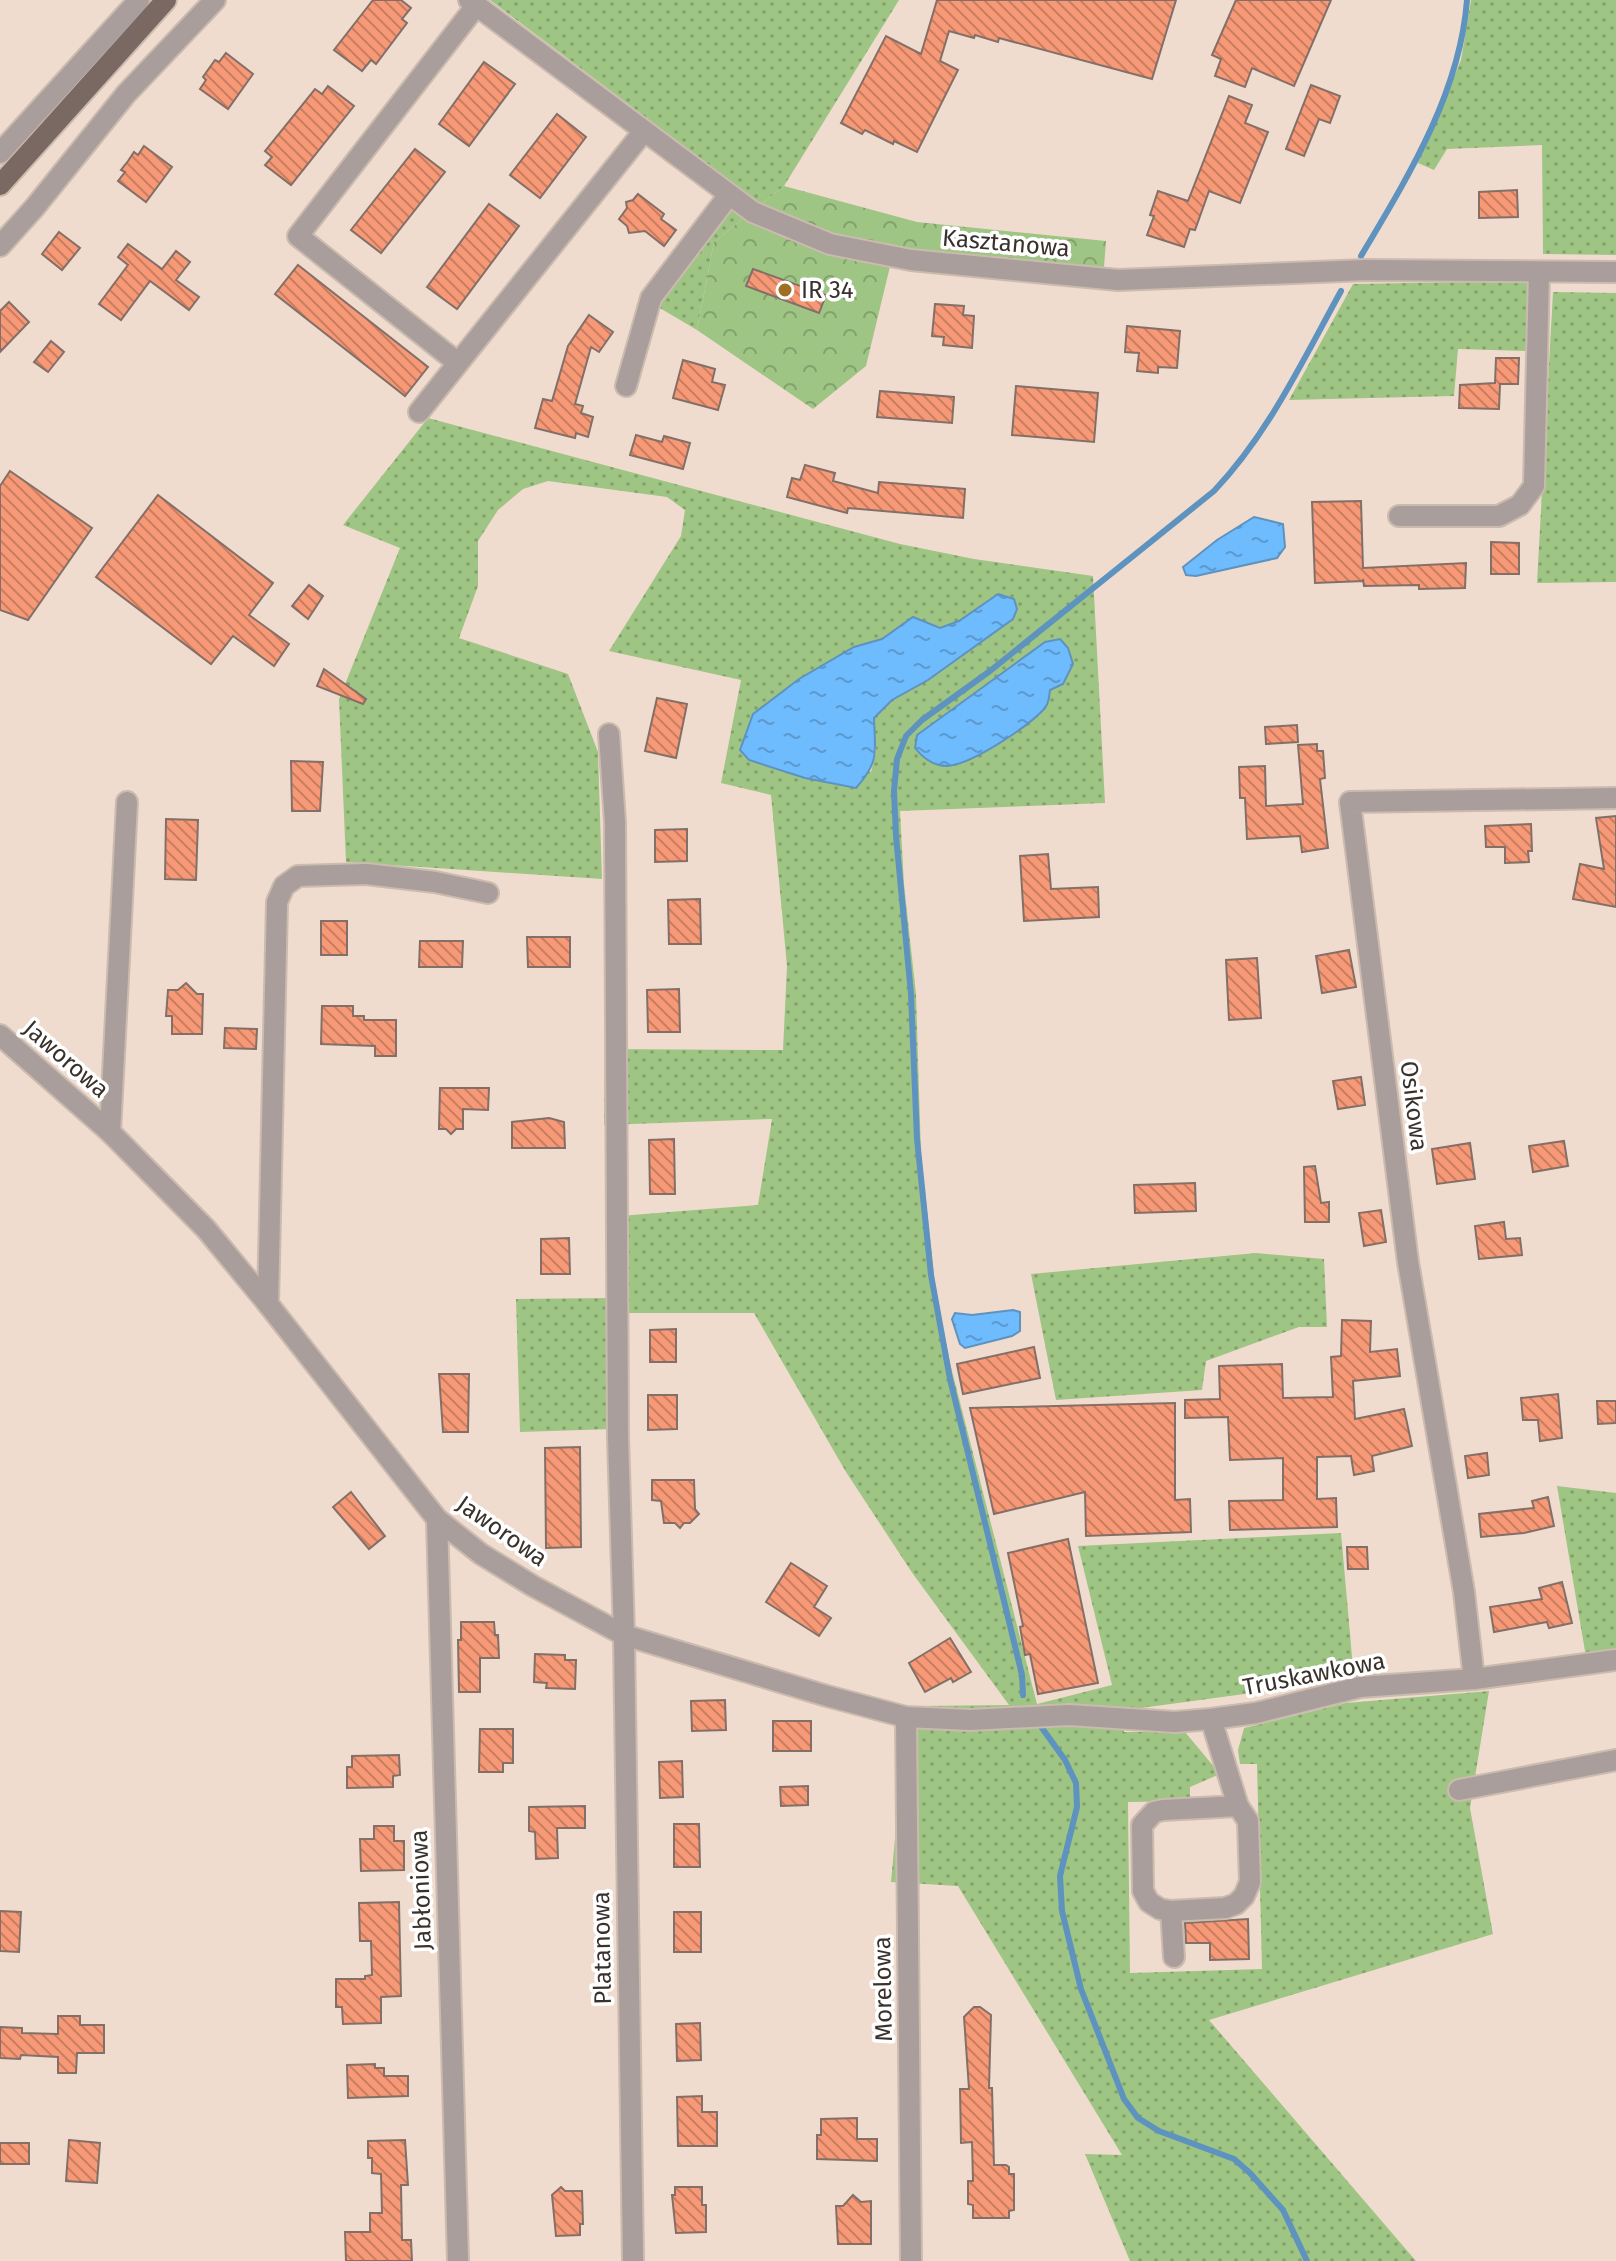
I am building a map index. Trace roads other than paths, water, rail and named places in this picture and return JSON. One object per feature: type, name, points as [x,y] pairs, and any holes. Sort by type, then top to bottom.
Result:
[{"type":"main road","points":[[0,185],[166,0]]},
{"type":"street","points":[[0,153],[139,0]]},
{"type":"street","points":[[0,246],[126,94],[215,0]]},
{"type":"street","points":[[458,363],[298,236],[472,3]]},
{"type":"street","name":"Kasztanowa","points":[[472,3],[753,212],[830,244],[911,260],[1118,280],[1366,270],[1616,272]]},
{"type":"street","points":[[419,412],[644,131]]},
{"type":"street","points":[[626,386],[651,298],[729,195]]},
{"type":"street","points":[[1399,516],[1499,516],[1520,505],[1534,486],[1539,272]]},
{"type":"street","name":"Platanowa","points":[[609,734],[615,822],[618,1437],[633,2261]]},
{"type":"street","name":"Osikowa","points":[[1474,1679],[1464,1592],[1408,1262],[1350,802],[1616,798]]},
{"type":"street","points":[[110,1132],[127,802]]},
{"type":"street","points":[[268,1304],[277,902],[284,886],[298,876],[366,874],[435,882],[488,893]]},
{"type":"street","name":"Jaworowa","points":[[0,1035],[110,1132],[206,1229],[437,1519],[494,1562],[624,1635],[906,1717],[970,1720],[1069,1715]]},
{"type":"street","name":"Jabłoniowa","points":[[437,1519],[458,2261]]},
{"type":"street","name":"Truskawkowa","points":[[1069,1715],[1175,1722],[1211,1719],[1256,1713],[1360,1687],[1474,1679],[1616,1660]]},
{"type":"street","name":"Morelowa","points":[[906,1717],[911,2261]]},
{"type":"street","points":[[1211,1719],[1238,1806],[1248,1821],[1250,1882],[1244,1896],[1236,1904],[1225,1908],[1171,1911],[1149,1902],[1143,1891],[1142,1825],[1147,1818],[1163,1810],[1238,1806]]},
{"type":"street","points":[[1459,1790],[1616,1760]]},
{"type":"street","points":[[1171,1911],[1174,1957]]},
{"type":"water","points":[[1254,517],[1283,524],[1285,547],[1277,558],[1196,576],[1186,575],[1183,567],[1217,540]]},
{"type":"water","points":[[998,594],[1014,599],[1017,609],[1013,619],[928,680],[892,700],[874,718],[873,763],[856,788],[805,778],[749,760],[740,750],[753,714],[799,679],[854,647],[882,639],[913,617],[940,628],[959,621]]},
{"type":"water","points":[[1060,639],[1068,648],[1073,664],[1063,684],[1050,690],[1045,708],[1026,725],[984,752],[957,764],[937,765],[915,748],[917,735],[1045,642]]},
{"type":"water","points":[[1013,1310],[1020,1312],[1020,1331],[1012,1336],[965,1348],[960,1344],[952,1319],[955,1313],[972,1315]]},
{"type":"waterway","points":[[1361,256],[1413,165],[1443,101],[1454,68],[1467,0]]},
{"type":"waterway","points":[[1023,1695],[1022,1675],[950,1379],[931,1275],[917,1139],[911,994],[896,836],[894,791],[897,759],[906,736],[922,720],[990,671],[1214,491],[1234,469],[1268,420],[1341,291]]},
{"type":"waterway","points":[[1042,1728],[1065,1760],[1076,1783],[1077,1807],[1060,1876],[1062,1911],[1081,1989],[1124,2099],[1138,2118],[1159,2131],[1234,2159],[1250,2173],[1283,2210],[1307,2261]]},
{"type":"place","name":"IR 34","points":[[785,290]]}]
